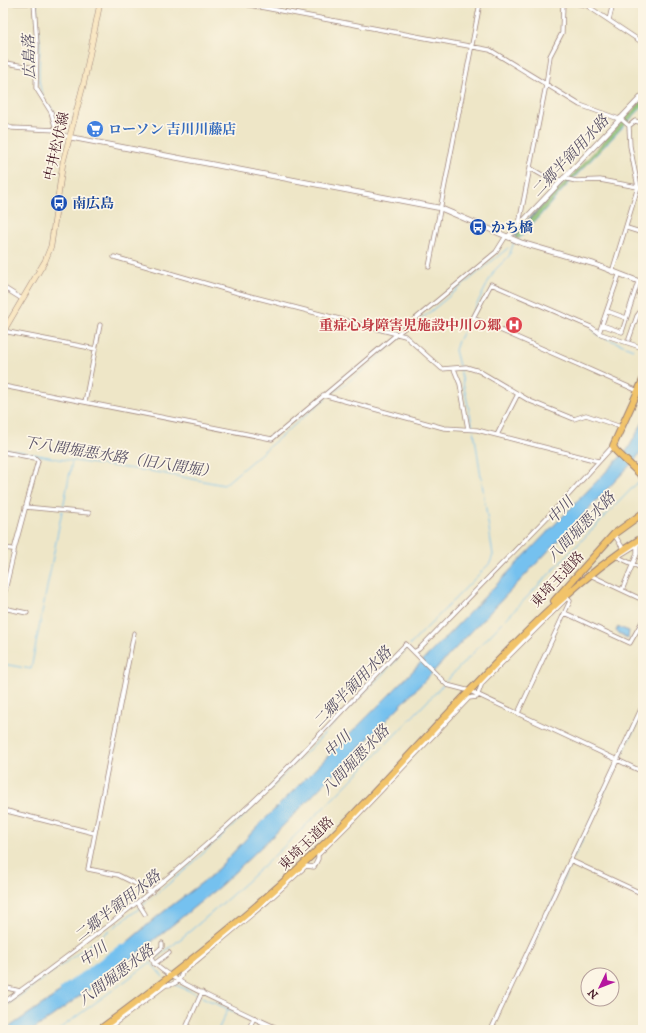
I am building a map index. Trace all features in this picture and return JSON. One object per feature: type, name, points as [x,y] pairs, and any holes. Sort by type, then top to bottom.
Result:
[{"type":"main road","name":"中井松伏線","points":[[3,331],[45,261],[51,246],[61,174],[69,137],[84,82],[100,3]]},
{"type":"main road","points":[[643,380],[621,427],[615,448],[643,477]]},
{"type":"main road","name":"東埼玉道路","points":[[99,1030],[170,977],[265,898],[327,841],[470,691],[614,534],[643,513]]},
{"type":"main road","name":"東埼玉道路","points":[[509,649],[571,590],[643,537]]},
{"type":"street","points":[[15,3],[30,3]]},
{"type":"street","points":[[34,3],[37,45],[36,88],[50,112],[59,135],[440,208],[508,238],[594,264],[619,275],[641,282],[626,318],[622,332],[602,325]]},
{"type":"street","points":[[239,3],[494,52],[580,105],[621,120],[629,126]]},
{"type":"street","points":[[429,267],[480,3]]},
{"type":"street","points":[[519,224],[546,85],[550,56],[562,33],[563,3]]},
{"type":"street","points":[[574,3],[586,5],[643,43]]},
{"type":"street","points":[[609,20],[613,3]]},
{"type":"street","points":[[6,63],[36,68]]},
{"type":"street","points":[[3,386],[272,439],[496,252],[519,224],[565,179],[643,95]]},
{"type":"street","points":[[629,126],[635,121],[643,123]]},
{"type":"street","points":[[3,125],[12,128],[57,130]]},
{"type":"street","points":[[612,272],[627,228],[638,187],[630,146],[629,126]]},
{"type":"street","points":[[530,168],[542,175],[576,181],[600,180],[643,188]]},
{"type":"street","points":[[627,228],[643,233]]},
{"type":"street","points":[[114,257],[405,336],[415,343],[440,368],[455,369],[466,367],[483,372],[518,394],[574,419],[586,415],[621,427]]},
{"type":"street","points":[[598,332],[602,325],[619,275]]},
{"type":"street","points":[[638,391],[473,318],[491,284],[591,327],[598,332],[643,348]]},
{"type":"street","points":[[3,287],[22,299]]},
{"type":"street","points":[[629,339],[636,316],[643,308]]},
{"type":"street","points":[[607,311],[626,318]]},
{"type":"street","points":[[628,314],[636,316]]},
{"type":"street","points":[[85,402],[100,326]]},
{"type":"street","points":[[3,331],[96,349]]},
{"type":"street","points":[[455,369],[460,384],[468,429]]},
{"type":"street","points":[[497,435],[518,394]]},
{"type":"street","points":[[323,395],[444,428],[477,430],[598,461]]},
{"type":"street","points":[[414,652],[419,649],[556,507],[598,461],[615,448]]},
{"type":"street","points":[[3,452],[35,458],[38,461],[13,550],[3,600]]},
{"type":"street","points":[[25,507],[89,513]]},
{"type":"street","points":[[614,534],[625,551]]},
{"type":"street","points":[[106,1030],[166,985],[171,986],[179,981],[182,973],[268,901],[306,866],[314,867],[318,859],[318,855],[369,804],[469,698],[476,698],[482,683],[567,598],[592,576],[625,551],[643,541]]},
{"type":"street","points":[[622,590],[638,554],[637,545]]},
{"type":"street","points":[[3,548],[13,550]]},
{"type":"street","points":[[618,557],[643,569]]},
{"type":"street","points":[[592,576],[643,600]]},
{"type":"street","points":[[518,713],[565,613],[570,601],[567,598]]},
{"type":"street","points":[[3,608],[27,613]]},
{"type":"street","points":[[565,613],[630,643],[643,620]]},
{"type":"street","points":[[134,633],[88,870],[118,875],[152,892]]},
{"type":"street","points":[[3,1003],[152,892],[258,798],[406,644],[447,685],[470,691],[643,772]]},
{"type":"street","points":[[491,1030],[641,709],[643,710]]},
{"type":"street","points":[[3,810],[94,833]]},
{"type":"street","points":[[570,860],[643,894]]},
{"type":"street","points":[[138,903],[145,914]]},
{"type":"street","points":[[162,943],[162,947],[151,956],[154,964],[170,977],[280,1030]]},
{"type":"street","points":[[154,964],[169,953]]},
{"type":"street","points":[[3,988],[20,991]]},
{"type":"street","points":[[185,1030],[202,992]]},
{"type":"street","points":[[248,1030],[254,1018]]},
{"type":"green space","points":[[643,100],[643,106],[569,182],[519,239],[516,238],[518,233],[528,222]]},
{"type":"water","points":[[565,180],[518,232],[516,237],[514,235],[517,231]]},
{"type":"water","points":[[643,422],[643,449],[635,460],[430,675],[278,831],[220,886],[127,962],[33,1030],[5,1030],[104,962],[158,916],[212,875],[260,824],[402,682],[628,449]]},
{"type":"water","points":[[618,627],[629,631],[628,639],[616,631]]},
{"type":"waterway","name":"広島落","points":[[37,3],[40,46],[39,78],[43,96]]},
{"type":"waterway","name":"広島落","points":[[49,105],[54,112],[61,130]]},
{"type":"waterway","name":"下八間堀悪水路（旧八間堀）","points":[[627,123],[643,106]]},
{"type":"waterway","name":"下八間堀悪水路（旧八間堀）","points":[[573,179],[625,125]]},
{"type":"waterway","name":"下八間堀悪水路（旧八間堀）","points":[[519,239],[571,181]]},
{"type":"waterway","name":"二郷半領用水路","points":[[459,366],[455,350],[458,341],[494,271],[509,256],[514,242]]},
{"type":"waterway","name":"下八間堀悪水路（旧八間堀）","points":[[403,334],[508,248]]},
{"type":"waterway","points":[[593,330],[598,335],[633,349]]},
{"type":"waterway","name":"下八間堀悪水路（旧八間堀）","points":[[330,395],[369,366],[401,336]]},
{"type":"waterway","name":"二郷半領用水路","points":[[460,369],[473,428]]},
{"type":"waterway","name":"下八間堀悪水路（旧八間堀）","points":[[3,448],[59,459],[156,472],[224,485],[327,397]]},
{"type":"waterway","name":"二郷半領用水路","points":[[410,645],[490,563],[493,555],[474,431]]},
{"type":"waterway","points":[[63,508],[72,462]]},
{"type":"waterway","name":"八間堀悪水路","points":[[446,681],[641,479]]},
{"type":"waterway","points":[[3,664],[31,669],[62,511]]},
{"type":"waterway","name":"二郷半領用水路","points":[[142,906],[185,870],[250,810],[408,648]]},
{"type":"waterway","name":"八間堀悪水路","points":[[154,960],[193,929],[268,862],[339,792],[444,684]]},
{"type":"waterway","points":[[620,759],[643,711]]},
{"type":"waterway","points":[[596,810],[618,763]]},
{"type":"waterway","points":[[573,859],[595,813]]},
{"type":"waterway","points":[[549,909],[571,863]]},
{"type":"waterway","name":"二郷半領用水路","points":[[3,1008],[140,908]]},
{"type":"waterway","points":[[530,951],[548,912]]},
{"type":"waterway","name":"中川","points":[[63,990],[122,947]]},
{"type":"waterway","name":"八間堀悪水路","points":[[58,1030],[151,962]]},
{"type":"waterway","points":[[151,963],[163,977]]},
{"type":"waterway","points":[[176,985],[199,995]]},
{"type":"waterway","points":[[202,997],[251,1020]]},
{"type":"waterway","points":[[218,1030],[228,1009]]},
{"type":"waterway","points":[[254,1022],[272,1030]]},
{"type":"place","name":"ローソン 吉川川藤店","points":[[95,129]]},
{"type":"place","name":"南広島","points":[[59,203]]},
{"type":"place","name":"かち橋","points":[[478,227]]},
{"type":"place","name":"重症心身障害児施設中川の郷","points":[[514,325]]}]
